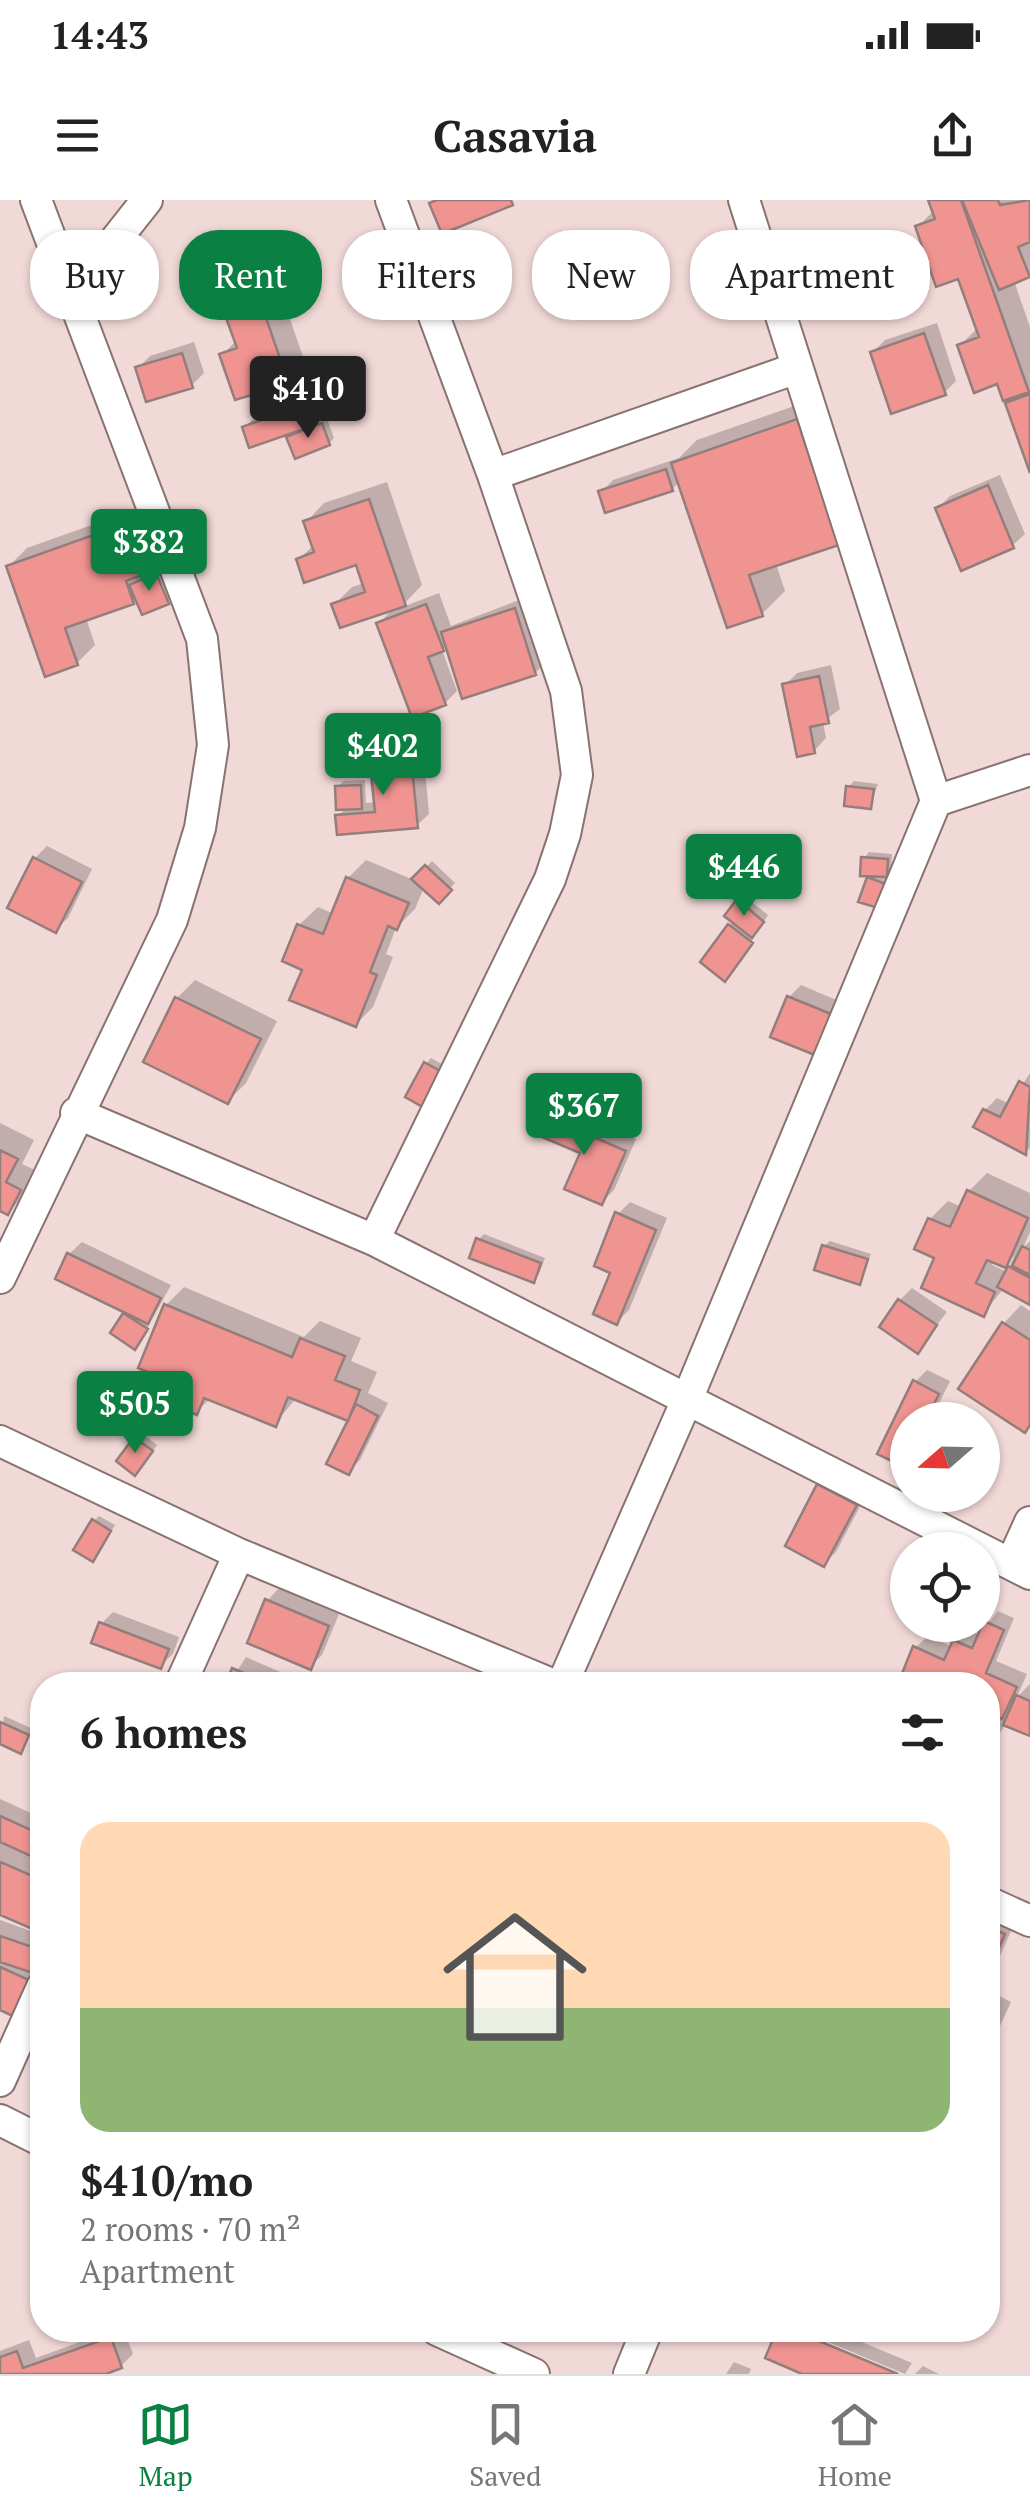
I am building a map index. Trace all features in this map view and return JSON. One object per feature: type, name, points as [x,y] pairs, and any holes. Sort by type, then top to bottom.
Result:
[{"type":"street","points":[[36,200],[47,230]]},
{"type":"street","points":[[123,230],[146,200]]},
{"type":"street","points":[[374,1240],[550,879],[566,834],[576,775],[566,691],[494,475],[391,200]]},
{"type":"street","points":[[568,1672],[686,1402],[936,801],[744,200]]},
{"type":"street","points":[[0,1278],[172,920],[200,828],[213,745],[202,639],[81,320]]},
{"type":"street","points":[[494,475],[797,368]]},
{"type":"street","points":[[936,801],[1030,770]]},
{"type":"street","points":[[76,1113],[374,1240],[1020,1569],[1030,1522]]},
{"type":"street","points":[[0,1440],[240,1554],[523,1672]]},
{"type":"street","points":[[186,1672],[240,1554]]},
{"type":"street","points":[[1000,1908],[1030,1922]]},
{"type":"street","points":[[0,2081],[30,2014]]},
{"type":"street","points":[[0,2120],[30,2134]]},
{"type":"street","points":[[463,2342],[534,2374]]},
{"type":"street","points":[[629,2374],[642,2342]]},
{"type":"building","points":[[511,200],[513,205],[452,230],[440,230],[429,203]]},
{"type":"building","points":[[928,200],[961,200],[1029,392],[1003,401],[997,384],[974,393],[957,345],[979,337],[958,279],[936,287],[930,270],[930,230],[916,230],[915,226],[935,219]]},
{"type":"building","points":[[962,200],[998,200],[1000,205],[1030,200],[1030,242],[1018,247],[1030,277],[999,290]]},
{"type":"building","points":[[227,320],[267,320],[304,429],[249,448],[242,427],[264,419],[255,394],[235,400],[219,354],[237,348]]},
{"type":"building","points":[[924,333],[946,395],[891,414],[870,352]]},
{"type":"building","points":[[182,353],[193,388],[146,402],[135,367]]},
{"type":"building","points":[[1030,394],[1030,473],[1005,403]]},
{"type":"building","points":[[797,419],[839,545],[749,575],[763,616],[727,628],[671,463]]},
{"type":"building","points":[[322,423],[330,445],[295,459],[286,437]]},
{"type":"building","points":[[666,469],[673,491],[605,513],[598,491]]},
{"type":"building","points":[[988,485],[1014,548],[961,571],[935,508]]},
{"type":"building","points":[[369,499],[406,606],[340,628],[331,604],[365,592],[356,565],[304,583],[296,559],[314,552],[303,521]]},
{"type":"building","points":[[130,522],[148,573],[126,581],[134,604],[65,628],[78,665],[45,677],[6,566]]},
{"type":"building","points":[[156,573],[169,604],[142,615],[129,585]]},
{"type":"building","points":[[426,604],[444,651],[428,657],[446,705],[412,718],[376,623]]},
{"type":"building","points":[[515,608],[536,675],[462,699],[441,632]]},
{"type":"building","points":[[819,676],[829,723],[810,727],[815,753],[797,757],[782,684]]},
{"type":"building","points":[[411,758],[418,828],[337,835],[335,815],[375,812],[371,774],[345,776],[343,763]]},
{"type":"building","points":[[361,785],[362,809],[336,810],[335,786]]},
{"type":"building","points":[[846,786],[874,789],[871,809],[844,806]]},
{"type":"building","points":[[33,857],[82,882],[56,933],[7,908]]},
{"type":"building","points":[[861,857],[888,859],[887,877],[860,876]]},
{"type":"building","points":[[425,865],[452,890],[439,904],[411,879]]},
{"type":"building","points":[[346,877],[409,903],[397,930],[388,926],[370,972],[377,975],[356,1027],[289,1000],[302,970],[282,961],[297,924],[323,934]]},
{"type":"building","points":[[867,877],[886,884],[878,908],[858,902]]},
{"type":"building","points":[[737,899],[764,922],[752,938],[724,916]]},
{"type":"building","points":[[728,924],[753,943],[725,982],[700,962]]},
{"type":"building","points":[[787,996],[831,1014],[815,1055],[770,1037]]},
{"type":"building","points":[[175,997],[261,1039],[228,1104],[143,1062]]},
{"type":"building","points":[[424,1062],[447,1075],[428,1110],[405,1097]]},
{"type":"building","points":[[1019,1081],[1030,1087],[1026,1155],[973,1127],[983,1109],[1000,1117]]},
{"type":"building","points":[[538,1113],[626,1151],[602,1205],[564,1189],[580,1153],[530,1132]]},
{"type":"building","points":[[0,1150],[18,1159],[6,1182],[21,1190],[8,1215],[0,1211]]},
{"type":"building","points":[[967,1190],[1028,1218],[1006,1268],[987,1260],[976,1283],[995,1292],[984,1317],[921,1288],[934,1258],[914,1249],[928,1218],[950,1227]]},
{"type":"building","points":[[615,1212],[656,1230],[617,1325],[593,1314],[610,1273],[594,1266]]},
{"type":"building","points":[[476,1238],[541,1263],[534,1283],[469,1258]]},
{"type":"building","points":[[822,1245],[868,1259],[860,1285],[814,1270]]},
{"type":"building","points":[[1022,1246],[1030,1250],[1030,1275],[1012,1266]]},
{"type":"building","points":[[67,1253],[161,1298],[148,1324],[55,1279]]},
{"type":"building","points":[[1008,1266],[1030,1278],[1030,1305],[997,1287]]},
{"type":"building","points":[[898,1299],[937,1325],[918,1354],[879,1327]]},
{"type":"building","points":[[164,1304],[292,1357],[300,1338],[345,1356],[335,1380],[360,1390],[348,1421],[288,1397],[276,1427],[204,1398],[197,1415],[154,1397],[162,1378],[138,1368]]},
{"type":"building","points":[[123,1313],[148,1329],[135,1350],[110,1333]]},
{"type":"building","points":[[1002,1322],[1030,1340],[1030,1425],[1025,1433],[1000,1417],[1000,1402],[978,1402],[958,1389]]},
{"type":"building","points":[[913,1380],[939,1394],[935,1402],[902,1402]]},
{"type":"building","points":[[356,1404],[378,1416],[349,1475],[326,1464]]},
{"type":"building","points":[[890,1427],[890,1460],[877,1454]]},
{"type":"building","points":[[134,1437],[153,1451],[135,1476],[116,1461]]},
{"type":"building","points":[[817,1484],[857,1505],[824,1567],[785,1546]]},
{"type":"building","points":[[92,1519],[111,1531],[93,1562],[73,1550]]},
{"type":"building","points":[[265,1599],[329,1626],[311,1670],[247,1643]]},
{"type":"building","points":[[99,1622],[169,1649],[161,1669],[91,1643]]},
{"type":"building","points":[[952,1642],[972,1648],[975,1642],[999,1642],[986,1672],[903,1672],[913,1646],[944,1660]]},
{"type":"building","points":[[1000,1679],[1017,1687],[1002,1719],[1000,1718]]},
{"type":"building","points":[[1016,1695],[1030,1701],[1030,1736],[1003,1725]]},
{"type":"building","points":[[0,1722],[29,1735],[21,1754],[0,1744]]},
{"type":"building","points":[[0,1816],[30,1830],[30,1856],[0,1842]]},
{"type":"building","points":[[0,1862],[30,1875],[30,1928],[0,1915]]},
{"type":"building","points":[[0,1936],[30,1946],[30,1972],[0,1962]]},
{"type":"building","points":[[0,1967],[30,1983],[15,2017],[0,2010]]},
{"type":"building","points":[[97,2342],[113,2342],[122,2368],[106,2374],[0,2374],[0,2357],[17,2351],[23,2368]]},
{"type":"building","points":[[772,2342],[822,2342],[898,2374],[802,2374],[765,2358]]}]
